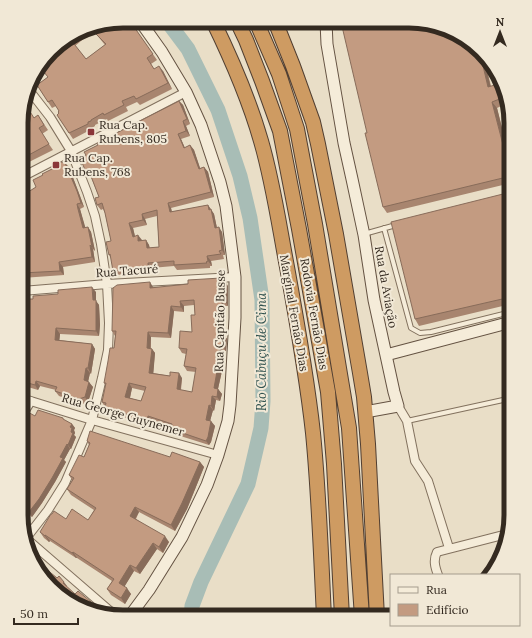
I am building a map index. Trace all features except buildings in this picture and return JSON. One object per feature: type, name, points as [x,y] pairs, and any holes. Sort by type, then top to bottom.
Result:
[{"type":"highway","name":"Marginal Fernão Dias","points":[[216,28],[246,96],[261,142],[274,198],[294,304],[311,416],[316,471],[324,610]]},
{"type":"highway","name":"Rodovia Fernão Dias","points":[[240,28],[260,74],[280,131],[301,236],[329,400],[342,610]]},
{"type":"highway","name":"Rodovia Fernão Dias","points":[[259,28],[279,74],[297,129],[315,224],[349,428],[362,610]]},
{"type":"highway","points":[[277,28],[313,122],[336,234],[362,385],[366,412],[377,610]]},
{"type":"street","name":"Rua Capitão Busse","points":[[134,610],[150,590],[182,538],[207,485],[218,455],[228,421],[230,405],[235,318],[235,277],[226,206],[220,182],[201,124],[186,92],[162,52],[145,28]]},
{"type":"street","name":"Rua da Aviação","points":[[326,28],[327,44],[344,143],[364,234],[374,300],[394,392],[398,406],[407,421],[415,461],[428,481],[447,549]]},
{"type":"street","points":[[28,174],[186,92]]},
{"type":"street","points":[[30,533],[48,510],[64,483],[92,420],[108,350],[109,323],[107,284],[101,244],[95,216],[87,192],[71,151],[50,118],[32,95]]},
{"type":"street","name":"Rua Tacuré","points":[[28,291],[107,284],[235,277]]},
{"type":"street","points":[[386,355],[504,324]]},
{"type":"street","name":"Rua George Guynemer","points":[[28,400],[92,420],[218,455]]},
{"type":"street","points":[[28,406],[31,401]]},
{"type":"street","points":[[366,412],[398,406]]},
{"type":"street","points":[[438,574],[434,565],[437,552],[501,535]]},
{"type":"street","points":[[33,544],[107,608]]},
{"type":"lane","points":[[364,234],[398,224]]},
{"type":"lane","points":[[384,228],[411,328],[420,333],[431,332],[504,314]]},
{"type":"lane","points":[[407,421],[504,400]]},
{"type":"waterway","name":"Rio Cabuçu de Cima","points":[[172,28],[188,49],[218,110],[240,176],[250,218],[262,300],[263,401],[261,428],[248,484],[201,582],[192,610]]},
{"type":"place","name":"Rua Cap. Rubens, 805","points":[[91,132]]},
{"type":"place","name":"Rua Cap. Rubens, 768","points":[[56,165]]}]
